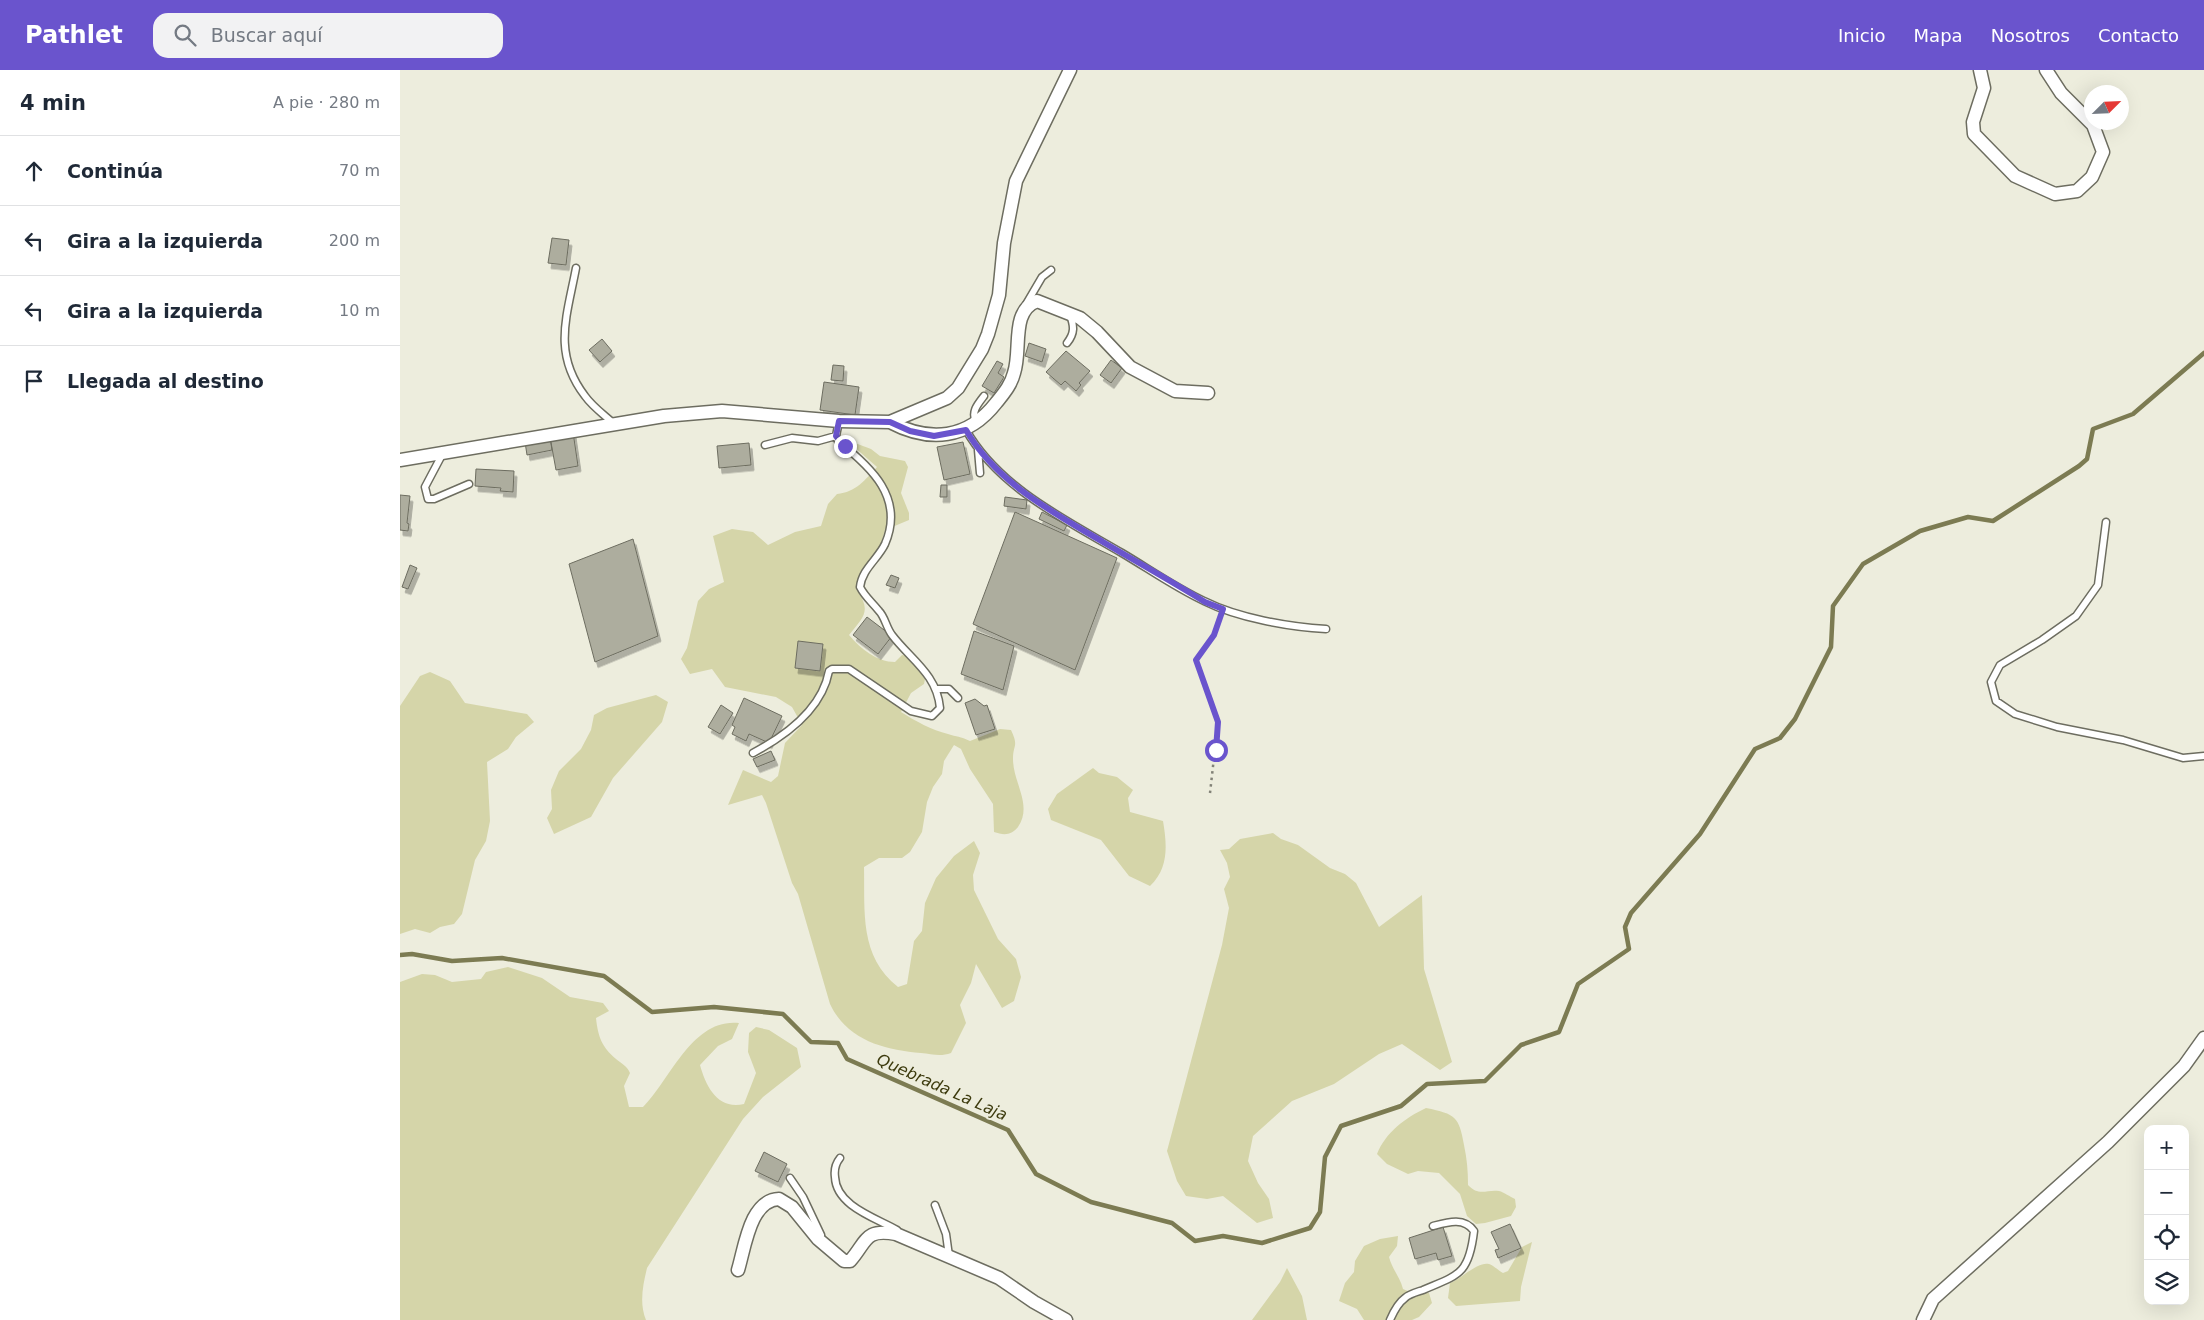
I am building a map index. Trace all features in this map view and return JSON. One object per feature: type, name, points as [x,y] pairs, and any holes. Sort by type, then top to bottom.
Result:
[{"type":"street","points":[[890,422],[947,398],[958,388],[982,349],[999,296],[1004,243],[1016,181],[1070,70]]},
{"type":"street","points":[[1980,70],[1984,88],[1973,122],[1974,134],[1981,143],[2015,176],[2055,194],[2077,191],[2092,177],[2103,152],[2093,125],[2061,93],[2046,70]]},
{"type":"street","points":[[400,460],[612,423],[722,412],[839,421],[890,422],[910,431],[934,436],[966,430],[977,423],[1009,386],[1014,374],[1019,340],[1018,324],[1025,307],[1037,301],[1080,318],[1097,332],[1130,367],[1175,391],[1208,393]]},
{"type":"street","points":[[1923,1320],[1934,1299],[2108,1142],[2184,1066],[2204,1038]]},
{"type":"street","points":[[738,1270],[756,1212],[771,1199],[786,1202],[829,1249],[844,1261],[850,1261],[862,1242],[876,1233],[886,1232],[914,1240],[999,1278],[1034,1302],[1066,1320]]},
{"type":"lane","points":[[576,268],[563,338],[565,356],[573,379],[586,398],[612,423]]},
{"type":"lane","points":[[1025,307],[1042,277],[1051,270]]},
{"type":"lane","points":[[1067,343],[1071,338],[1074,326],[1070,313]]},
{"type":"lane","points":[[977,423],[973,417],[974,410],[984,396]]},
{"type":"lane","points":[[753,753],[775,741],[811,708],[826,685],[829,671],[832,669],[849,670],[877,690],[920,715],[932,716],[940,708],[936,689],[919,664],[893,636],[881,612],[864,595],[860,587],[865,571],[885,544],[892,506],[872,469],[838,441],[836,436],[839,421]]},
{"type":"lane","points":[[966,430],[978,450],[1040,505],[1205,602],[1223,609],[1286,624],[1326,629]]},
{"type":"lane","points":[[765,444],[792,438],[818,441],[836,436]]},
{"type":"lane","points":[[978,450],[980,473]]},
{"type":"lane","points":[[444,452],[425,487],[428,499],[434,499],[469,484]]},
{"type":"lane","points":[[2106,522],[2098,585],[2076,616],[2042,640],[2000,665],[1991,682],[1996,701],[2015,714],[2057,728],[2123,740],[2183,758],[2204,756]]},
{"type":"lane","points":[[936,689],[949,689],[958,698]]},
{"type":"lane","points":[[840,1158],[834,1173],[835,1183],[843,1196],[862,1213],[914,1240]]},
{"type":"lane","points":[[790,1178],[803,1197],[829,1249]]},
{"type":"lane","points":[[935,1205],[946,1234],[949,1256]]},
{"type":"lane","points":[[1390,1320],[1405,1298],[1444,1282],[1456,1276],[1462,1270],[1469,1253],[1474,1231],[1470,1226],[1461,1222],[1434,1226]]},
{"type":"path","points":[[1210,793],[1218,722],[1196,660],[1214,635],[1223,609]]},
{"type":"green space","points":[[855,443],[871,449],[880,456],[905,461],[908,467],[901,493],[909,513],[909,520],[885,530],[879,549],[858,580],[856,589],[865,608],[862,618],[849,635],[864,650],[882,660],[895,662],[902,655],[908,656],[925,679],[924,684],[911,693],[901,712],[930,728],[970,741],[1000,729],[1011,730],[1015,743],[1013,754],[1014,768],[1024,810],[1018,827],[1013,832],[1001,834],[994,832],[993,804],[970,769],[961,749],[954,745],[944,761],[942,774],[933,787],[927,802],[922,832],[910,852],[902,858],[879,858],[864,867],[865,917],[870,947],[876,962],[885,975],[898,987],[907,984],[914,941],[922,931],[925,903],[936,878],[954,856],[974,841],[980,853],[973,875],[974,890],[998,939],[1016,959],[1021,977],[1014,1001],[1002,1008],[976,964],[971,983],[960,1005],[966,1023],[951,1053],[943,1055],[907,1052],[880,1046],[857,1035],[837,1016],[830,1004],[798,894],[792,883],[762,795],[728,805],[743,770],[771,782],[778,776],[785,743],[802,725],[792,707],[776,697],[725,687],[712,669],[690,674],[681,659],[687,648],[698,601],[709,589],[724,582],[713,536],[732,529],[753,532],[768,545],[795,532],[821,526],[828,504],[837,494],[855,488],[877,467],[853,446]]},
{"type":"green space","points":[[430,672],[450,681],[465,703],[527,714],[534,722],[516,737],[508,749],[487,762],[490,821],[486,841],[475,860],[462,914],[454,924],[440,927],[430,933],[415,929],[400,934],[400,706],[420,676]]},
{"type":"green space","points":[[656,695],[668,702],[662,722],[613,778],[591,817],[554,834],[547,818],[552,809],[551,790],[559,771],[581,749],[591,730],[594,715],[607,708]]},
{"type":"green space","points":[[1093,768],[1099,773],[1117,777],[1133,790],[1128,798],[1130,812],[1163,821],[1166,847],[1164,864],[1161,872],[1150,886],[1129,876],[1101,840],[1051,820],[1048,809],[1057,794]]},
{"type":"green space","points":[[1273,833],[1281,839],[1298,845],[1330,868],[1345,874],[1356,883],[1379,927],[1422,895],[1424,969],[1452,1062],[1440,1070],[1402,1044],[1379,1054],[1334,1084],[1292,1101],[1253,1136],[1248,1161],[1258,1183],[1269,1199],[1273,1218],[1257,1223],[1223,1196],[1207,1199],[1186,1196],[1177,1181],[1167,1151],[1222,945],[1229,908],[1224,889],[1230,877],[1227,863],[1220,850],[1229,849],[1240,839]]},
{"type":"green space","points":[[508,967],[542,978],[570,997],[603,1003],[609,1011],[596,1018],[598,1031],[607,1050],[630,1073],[624,1086],[629,1107],[643,1107],[695,1040],[708,1030],[723,1024],[739,1023],[732,1039],[718,1046],[700,1065],[714,1095],[727,1104],[744,1104],[756,1073],[748,1052],[749,1033],[756,1027],[769,1030],[797,1048],[801,1067],[763,1097],[743,1119],[647,1268],[642,1301],[646,1320],[400,1320],[400,982],[422,974],[435,975],[452,982],[481,979],[486,972]]},
{"type":"green space","points":[[1426,1108],[1444,1112],[1458,1123],[1467,1160],[1468,1185],[1479,1192],[1499,1191],[1515,1199],[1516,1207],[1511,1216],[1476,1224],[1467,1216],[1460,1194],[1439,1173],[1418,1171],[1408,1174],[1387,1164],[1377,1154],[1397,1126]]},
{"type":"green space","points":[[1398,1236],[1397,1246],[1389,1257],[1403,1289],[1412,1293],[1429,1293],[1432,1303],[1419,1317],[1412,1320],[1364,1320],[1357,1309],[1339,1301],[1345,1283],[1354,1272],[1355,1261],[1364,1246],[1380,1239]]},
{"type":"green space","points":[[1532,1242],[1521,1287],[1520,1301],[1456,1306],[1448,1298],[1450,1283],[1480,1265],[1489,1264],[1503,1273],[1508,1271],[1522,1247]]},
{"type":"green space","points":[[1287,1268],[1302,1296],[1307,1320],[1252,1320],[1280,1282]]},
{"type":"building","points":[[552,238],[569,240],[566,265],[548,263]]},
{"type":"building","points":[[602,339],[612,351],[600,362],[589,350]]},
{"type":"building","points":[[1029,343],[1046,349],[1042,362],[1025,356]]},
{"type":"building","points":[[1066,351],[1090,371],[1079,383],[1081,385],[1076,391],[1065,381],[1061,385],[1046,372]]},
{"type":"building","points":[[1111,360],[1122,368],[1111,383],[1100,375]]},
{"type":"building","points":[[997,361],[1003,364],[998,373],[1004,377],[994,393],[982,386]]},
{"type":"building","points":[[833,365],[844,366],[843,381],[831,380]]},
{"type":"building","points":[[824,382],[859,387],[855,415],[820,410]]},
{"type":"building","points":[[573,432],[578,466],[556,470],[550,437]]},
{"type":"building","points":[[550,437],[552,450],[527,455],[525,442]]},
{"type":"building","points":[[963,442],[970,474],[944,480],[937,447]]},
{"type":"building","points":[[749,443],[751,465],[719,468],[717,446]]},
{"type":"building","points":[[476,469],[514,471],[513,492],[500,491],[501,488],[475,486]]},
{"type":"building","points":[[941,485],[947,485],[947,497],[940,497]]},
{"type":"building","points":[[400,495],[410,496],[408,531],[400,530]]},
{"type":"building","points":[[1005,497],[1027,500],[1026,509],[1004,506]]},
{"type":"building","points":[[1015,512],[1117,558],[1075,670],[973,624]]},
{"type":"building","points":[[1042,512],[1067,525],[1064,531],[1039,519]]},
{"type":"building","points":[[633,539],[658,636],[595,662],[569,564]]},
{"type":"building","points":[[410,565],[417,568],[408,589],[402,587]]},
{"type":"building","points":[[891,575],[899,578],[895,588],[886,585]]},
{"type":"building","points":[[867,617],[892,636],[878,654],[853,635]]},
{"type":"building","points":[[974,631],[1014,646],[1003,690],[961,674]]},
{"type":"building","points":[[798,641],[823,644],[820,671],[795,668]]},
{"type":"building","points":[[744,698],[782,716],[769,743],[749,734],[746,741],[732,734],[735,727],[732,725]]},
{"type":"building","points":[[975,699],[984,706],[987,705],[995,729],[976,735],[965,703]]},
{"type":"building","points":[[721,705],[733,713],[720,734],[708,727]]},
{"type":"building","points":[[771,751],[775,760],[757,767],[753,759]]},
{"type":"building","points":[[764,1152],[787,1164],[778,1182],[755,1171]]},
{"type":"building","points":[[1510,1224],[1521,1248],[1498,1258],[1495,1250],[1499,1249],[1491,1232]]},
{"type":"building","points":[[1443,1227],[1452,1256],[1438,1260],[1436,1253],[1415,1259],[1409,1238]]},
{"type":"waterway","name":"Quebrada La Laja","points":[[400,955],[412,954],[452,961],[502,958],[604,976],[652,1012],[714,1007],[783,1014],[811,1042],[838,1043],[847,1059],[1008,1130],[1036,1174],[1091,1202],[1172,1223],[1195,1241],[1223,1236],[1262,1243],[1310,1228],[1320,1212],[1325,1157],[1341,1126],[1401,1106],[1427,1084],[1485,1081],[1521,1045],[1559,1032],[1578,984],[1629,949],[1625,927],[1631,913],[1700,834],[1755,749],[1780,738],[1795,719],[1831,647],[1833,606],[1863,564],[1920,531],[1968,517],[1993,521],[2079,466],[2087,459],[2093,429],[2133,414],[2204,353]]},
{"type":"route","points":[[845,446],[838,441],[836,436],[839,421],[890,422],[900,428],[934,436],[966,430],[978,450],[1040,505],[1205,602],[1223,609],[1214,635],[1196,660],[1218,722],[1216,750]]}]
